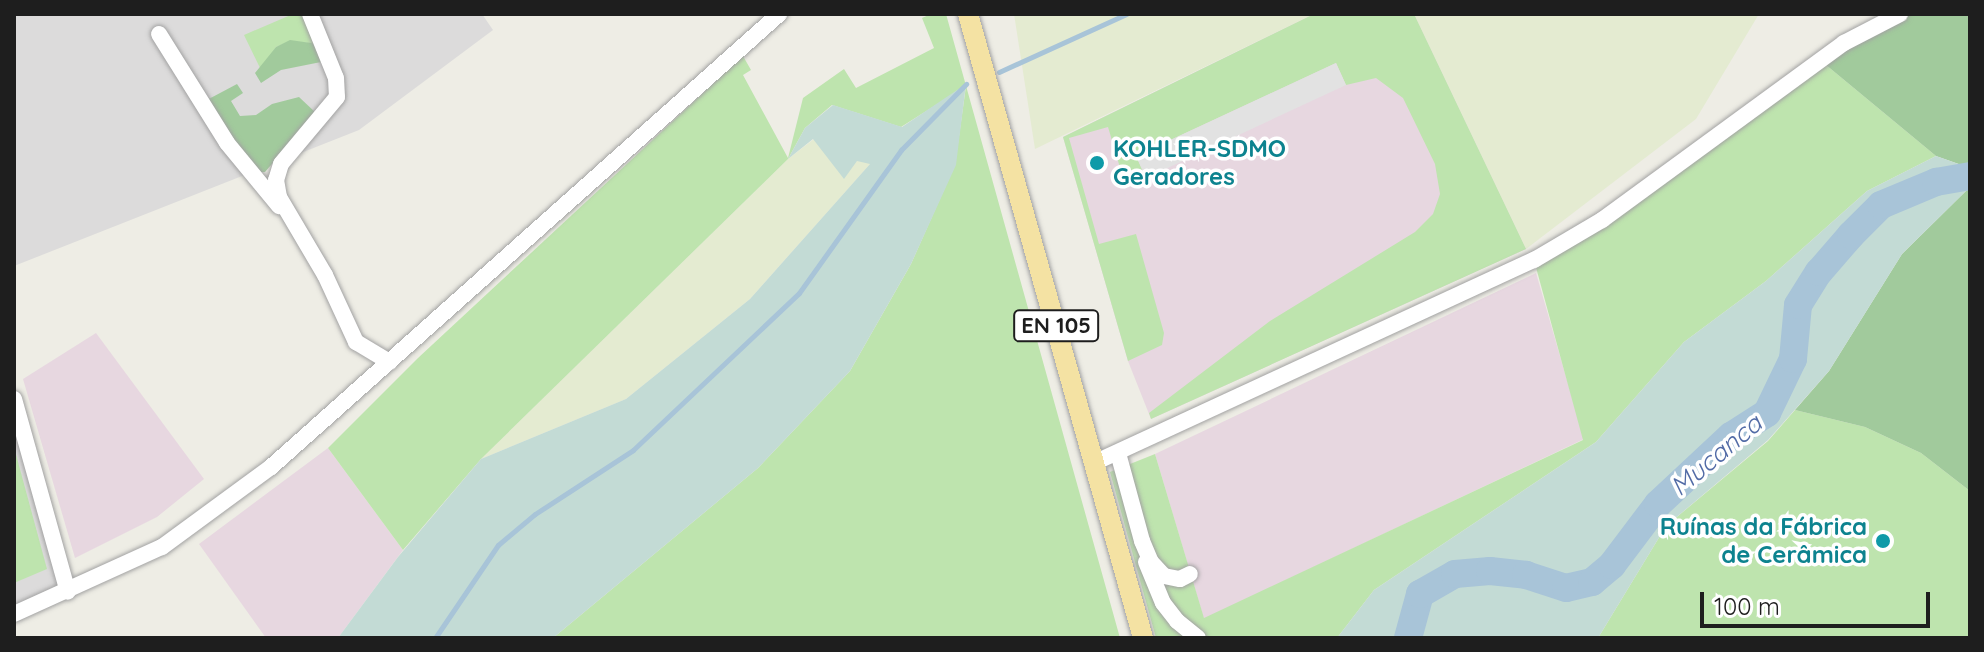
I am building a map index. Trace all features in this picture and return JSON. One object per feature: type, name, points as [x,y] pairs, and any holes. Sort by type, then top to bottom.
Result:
[{"type":"main road","name":"EN 105","points":[[968,14],[1143,638]]},
{"type":"street","points":[[310,14],[338,88],[325,115],[281,164],[276,180],[279,197],[325,275],[356,342],[389,362]]},
{"type":"street","points":[[14,614],[162,547],[271,467],[779,14]]},
{"type":"street","points":[[1094,463],[1534,260],[1602,220],[1844,43],[1900,14]]},
{"type":"street","points":[[159,34],[227,143],[290,218]]},
{"type":"street","points":[[14,399],[68,592]]},
{"type":"street","points":[[1118,453],[1146,564],[1163,603],[1177,621],[1198,638]]},
{"type":"street","points":[[1142,541],[1151,562],[1164,576],[1180,579],[1190,574]]},
{"type":"shaded area","points":[[14,14],[482,14],[493,30],[359,130],[14,266]]},
{"type":"shaded area","points":[[1314,14],[1414,14],[1526,249],[1151,419],[1128,361],[1063,137]]},
{"type":"shaded area","points":[[1336,63],[1346,85],[1146,178],[1136,156]]},
{"type":"shaded area","points":[[966,84],[956,165],[911,264],[850,371],[758,468],[553,638],[338,638],[398,557],[481,459],[626,399],[750,299],[870,164],[857,161],[844,179],[813,139],[788,159],[805,128],[833,105],[902,127]]},
{"type":"shaded area","points":[[1936,156],[1970,168],[1970,187],[1902,254],[1829,371],[1768,440],[1666,526],[1598,638],[1337,638],[1374,590],[1596,442],[1684,342],[1766,281],[1867,191]]},
{"type":"shaded area","points":[[1536,273],[1584,439],[1204,619],[1155,454]]},
{"type":"shaded area","points":[[96,333],[204,479],[157,517],[75,558],[23,379]]},
{"type":"shaded area","points":[[14,399],[68,592],[14,614]]},
{"type":"shaded area","points":[[328,448],[403,550],[338,638],[266,638],[199,544]]},
{"type":"green space","points":[[293,14],[305,14],[318,44],[290,41],[276,47],[261,70],[244,35]]},
{"type":"green space","points":[[931,14],[946,14],[1120,638],[553,638],[758,468],[850,371],[911,264],[955,165],[966,86],[901,127],[832,105],[805,128],[788,159],[481,459],[403,550],[328,448],[418,358],[743,56],[751,70],[743,75],[788,158],[803,98],[844,69],[856,88],[934,48],[922,18]]},
{"type":"green space","points":[[1014,14],[1314,14],[1035,149]]},
{"type":"green space","points":[[1314,14],[1414,14],[1526,249],[1151,419],[1149,413],[1270,321],[1415,232],[1433,214],[1440,194],[1435,164],[1403,98],[1376,78],[1346,85],[1336,63],[1136,156],[1146,178],[1126,188],[1108,127],[1069,138],[1099,244],[1136,234],[1164,333],[1162,345],[1128,361],[1063,137]]},
{"type":"green space","points":[[1414,14],[1759,14],[1696,119],[1526,249]]},
{"type":"green space","points":[[1900,14],[1970,14],[1970,168],[1936,156],[1820,60]]},
{"type":"green space","points":[[290,40],[318,44],[321,62],[281,70],[261,83],[255,73],[276,47]]},
{"type":"green space","points":[[1820,60],[1936,156],[1867,191],[1766,281],[1684,342],[1596,442],[1374,590],[1337,638],[1156,638],[1110,472],[1155,454],[1204,618],[1583,440],[1534,260]]},
{"type":"green space","points":[[237,84],[243,93],[231,101],[240,116],[256,115],[272,104],[299,97],[316,113],[265,172],[257,172],[205,101]]},
{"type":"green space","points":[[814,139],[844,178],[857,160],[871,163],[750,299],[626,399],[481,459],[788,159]]},
{"type":"green space","points":[[1970,187],[1970,491],[1921,453],[1865,427],[1795,410],[1829,371],[1902,254]]},
{"type":"green space","points":[[1795,410],[1865,427],[1921,453],[1970,491],[1970,636],[1598,638],[1666,526],[1768,441]]},
{"type":"green space","points":[[14,447],[47,569],[14,583]]},
{"type":"waterway","points":[[999,72],[1126,14]]},
{"type":"waterway","points":[[435,638],[498,545],[535,514],[633,450],[799,293],[901,150],[966,84]]},
{"type":"waterway","name":"Mucanca","points":[[1408,638],[1420,594],[1455,574],[1490,571],[1526,575],[1566,588],[1592,582],[1612,565],[1658,504],[1731,436],[1767,413],[1793,359],[1798,305],[1819,272],[1851,235],[1881,205],[1936,182],[1970,176]]},
{"type":"place","name":"KOHLER-SDMO Geradores","points":[[1097,163]]},
{"type":"place","name":"Ruínas da Fábrica de Cerâmica","points":[[1883,541]]}]
